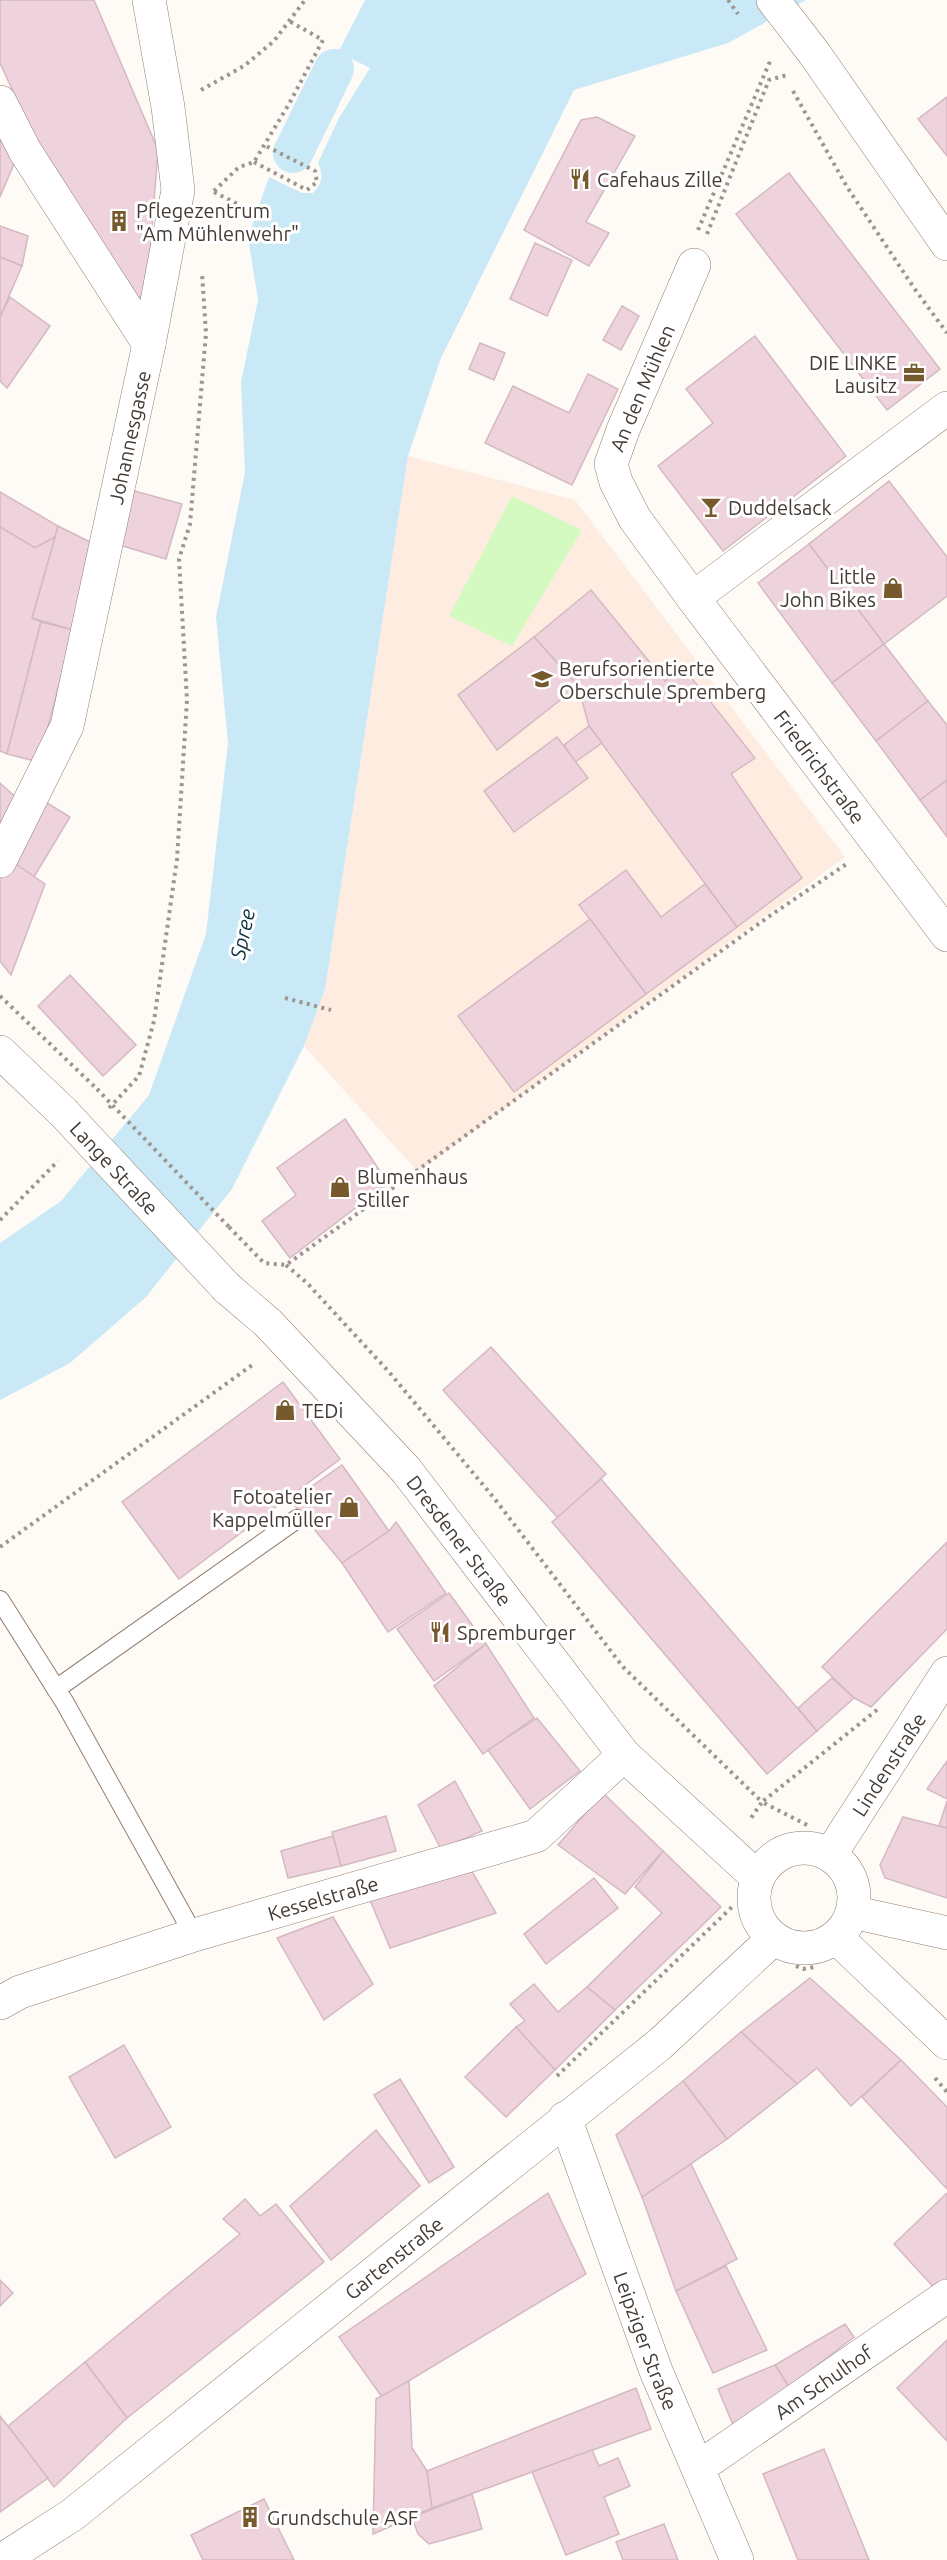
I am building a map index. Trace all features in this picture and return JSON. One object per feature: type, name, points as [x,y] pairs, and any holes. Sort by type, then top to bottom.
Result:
[{"type":"street","name":"Johannesgasse","points":[[1,860],[68,726],[149,345],[178,190],[168,107],[149,0]]},
{"type":"street","points":[[773,0],[814,53],[947,244]]},
{"type":"street","points":[[0,102],[25,151],[149,345]]},
{"type":"street","name":"An den Mühlen","points":[[693,598],[635,519],[616,482],[611,464],[623,430],[694,265]]},
{"type":"street","points":[[693,598],[947,408]]},
{"type":"street","name":"Friedrichstraße","points":[[693,598],[947,935]]},
{"type":"street","name":"Lange Straße","points":[[1,1055],[63,1112],[227,1288]]},
{"type":"street","name":"Dresdener Straße","points":[[227,1288],[268,1323],[406,1470],[624,1755],[757,1877]]},
{"type":"street","name":"Lindenstraße","points":[[834,1848],[947,1673]]},
{"type":"street","name":"Kesselstraße","points":[[0,2002],[20,1992],[191,1936],[536,1836],[624,1755]]},
{"type":"street","points":[[797,1848],[834,1848],[851,1879],[854,1896],[844,1925],[822,1946],[805,1949],[788,1947],[773,1939],[762,1926],[755,1911],[753,1894],[757,1877],[767,1863],[780,1853],[797,1848]]},
{"type":"street","points":[[844,1925],[947,1933]]},
{"type":"street","points":[[844,1925],[947,2043]]},
{"type":"street","name":"Gartenstraße","points":[[2,2560],[72,2515],[660,2044],[773,1939]]},
{"type":"street","name":"Leipziger Straße","points":[[566,2118],[656,2371],[737,2560]]},
{"type":"street","name":"Am Schulhof","points":[[698,2468],[947,2296]]},
{"type":"lane","points":[[56,1689],[297,1519]]},
{"type":"lane","points":[[0,1600],[56,1689],[186,1921],[191,1936]]},
{"type":"path","points":[[168,107],[244,66],[274,41],[304,0]]},
{"type":"path","points":[[178,190],[187,213],[239,167],[254,162],[289,104],[323,40],[289,21]]},
{"type":"path","points":[[694,265],[769,80],[785,76],[814,53]]},
{"type":"path","points":[[696,233],[771,60],[785,76],[847,187],[947,333]]},
{"type":"path","points":[[254,162],[307,190],[317,182],[315,171],[264,145]]},
{"type":"path","points":[[213,192],[257,214]]},
{"type":"path","points":[[108,1109],[139,1076],[154,1022],[177,859],[187,700],[179,559],[190,524],[206,333],[201,263]]},
{"type":"path","points":[[286,1265],[771,915],[858,856]]},
{"type":"path","points":[[0,996],[97,1089],[264,1263],[286,1265],[307,1283],[389,1372],[495,1498],[623,1667],[762,1802],[834,1848]]},
{"type":"path","points":[[285,998],[330,1010]]},
{"type":"path","points":[[0,1220],[61,1158]]},
{"type":"path","points":[[0,1547],[260,1359]]},
{"type":"path","points":[[762,1802],[884,1705]]},
{"type":"path","points":[[794,1973],[803,1969]]},
{"type":"shaded area","name":"Berufsorientierte Oberschule Spremberg","points":[[408,456],[575,500],[845,857],[418,1172],[304,1046],[325,989]]},
{"type":"green space","points":[[512,496],[582,530],[512,646],[449,616]]},
{"type":"water","name":"Spree","points":[[365,0],[806,0],[728,43],[574,90],[441,358],[408,456],[325,989],[304,1046],[232,1189],[146,1297],[70,1363],[0,1400],[0,1243],[61,1201],[149,1095],[206,934],[228,743],[216,617],[245,472],[241,382],[258,300],[248,237],[269,177],[302,193],[313,193],[320,183],[321,172],[318,163],[339,118],[370,68],[352,59],[338,71],[331,67]]},
{"type":"building","name":"Pflegezentrum \"Am Mühlenwehr\"","points":[[0,0],[94,0],[158,150],[147,293],[133,300],[37,144],[0,63]]},
{"type":"building","points":[[947,97],[947,156],[918,119]]},
{"type":"building","name":"Cafehaus Zille","points":[[597,117],[635,136],[586,222],[609,233],[589,266],[524,230],[581,120]]},
{"type":"building","points":[[0,140],[17,157],[0,197]]},
{"type":"building","points":[[789,173],[940,369],[887,410],[736,214]]},
{"type":"building","points":[[0,226],[28,236],[22,266],[0,257]]},
{"type":"building","points":[[535,243],[572,260],[547,316],[510,299]]},
{"type":"building","points":[[0,257],[22,266],[0,317]]},
{"type":"building","points":[[10,297],[50,326],[7,388],[0,381],[0,317]]},
{"type":"building","points":[[622,306],[639,316],[621,350],[603,340]]},
{"type":"building","points":[[755,336],[846,456],[723,551],[658,466],[713,423],[686,389]]},
{"type":"building","points":[[480,343],[505,353],[494,380],[469,369]]},
{"type":"building","points":[[588,374],[618,389],[572,485],[485,443],[513,386],[569,413]]},
{"type":"building","points":[[889,481],[947,557],[947,596],[884,644],[809,544]]},
{"type":"building","points":[[131,490],[182,504],[166,559],[116,544]]},
{"type":"building","points":[[0,492],[58,526],[55,537],[35,548],[0,527]]},
{"type":"building","points":[[58,526],[90,542],[73,630],[32,618]]},
{"type":"building","points":[[0,527],[35,548],[55,537],[32,618],[41,622],[7,754],[0,751]]},
{"type":"building","points":[[809,544],[884,644],[832,683],[758,583]]},
{"type":"building","points":[[591,590],[665,681],[683,667],[755,758],[731,774],[802,878],[737,927],[589,726],[578,686],[534,637]]},
{"type":"building","points":[[41,622],[73,630],[39,762],[7,754]]},
{"type":"building","points":[[534,637],[578,686],[497,750],[458,695]]},
{"type":"building","points":[[884,644],[928,701],[876,741],[832,683]]},
{"type":"building","points":[[928,701],[947,725],[947,780],[920,800],[876,741]]},
{"type":"building","points":[[589,726],[602,743],[575,762],[564,745]]},
{"type":"building","points":[[557,737],[588,778],[514,832],[484,791]]},
{"type":"building","points":[[947,780],[947,837],[920,800]]},
{"type":"building","points":[[0,783],[19,800],[0,828]]},
{"type":"building","points":[[44,801],[70,817],[34,877],[10,860]]},
{"type":"building","points":[[10,860],[45,884],[11,975],[0,961],[0,872]]},
{"type":"building","points":[[626,870],[661,917],[705,884],[737,927],[646,994],[579,905]]},
{"type":"building","points":[[590,919],[646,994],[514,1092],[458,1016]]},
{"type":"building","points":[[70,975],[136,1045],[103,1076],[38,1006]]},
{"type":"building","points":[[345,1119],[388,1183],[290,1258],[262,1221],[296,1195],[277,1168]]},
{"type":"building","points":[[491,1347],[606,1474],[558,1518],[443,1390]]},
{"type":"building","points":[[283,1382],[340,1459],[179,1579],[122,1502]]},
{"type":"building","points":[[342,1465],[389,1531],[342,1563],[291,1501]]},
{"type":"building","points":[[601,1479],[817,1731],[767,1774],[552,1522]]},
{"type":"building","points":[[396,1522],[446,1593],[388,1632],[342,1563],[389,1531]]},
{"type":"building","points":[[947,1542],[947,1629],[871,1707],[854,1698],[822,1667]]},
{"type":"building","points":[[449,1593],[486,1644],[434,1681],[397,1629]]},
{"type":"building","points":[[486,1644],[534,1718],[483,1754],[434,1686]]},
{"type":"building","points":[[832,1678],[854,1698],[817,1731],[798,1708]]},
{"type":"building","points":[[537,1718],[580,1771],[530,1809],[488,1750]]},
{"type":"building","points":[[947,1761],[947,1799],[927,1789]]},
{"type":"building","points":[[455,1781],[482,1831],[441,1849],[418,1805]]},
{"type":"building","points":[[603,1793],[663,1851],[625,1894],[558,1845]]},
{"type":"building","points":[[947,1801],[947,1828],[939,1826]]},
{"type":"building","points":[[386,1816],[396,1851],[341,1866],[332,1832]]},
{"type":"building","points":[[903,1817],[947,1828],[947,1898],[885,1878],[880,1865]]},
{"type":"building","points":[[333,1836],[341,1866],[288,1878],[281,1851]]},
{"type":"building","points":[[663,1851],[721,1907],[615,2010],[587,1987],[662,1913],[635,1887]]},
{"type":"building","points":[[469,1866],[496,1913],[390,1948],[370,1900]]},
{"type":"building","points":[[594,1878],[618,1908],[546,1964],[524,1934]]},
{"type":"building","points":[[333,1917],[373,1984],[324,2020],[277,1938]]},
{"type":"building","points":[[810,1978],[901,2060],[851,2106],[817,2068],[797,2084],[741,2032]]},
{"type":"building","points":[[534,1984],[558,2012],[587,1987],[615,2010],[555,2070],[516,2027],[525,2021],[510,2004]]},
{"type":"building","points":[[516,2027],[555,2070],[506,2117],[465,2077]]},
{"type":"building","points":[[741,2032],[797,2084],[727,2139],[683,2081]]},
{"type":"building","points":[[124,2045],[171,2127],[115,2158],[69,2077]]},
{"type":"building","points":[[901,2060],[947,2107],[947,2189],[862,2097]]},
{"type":"building","points":[[400,2079],[454,2167],[429,2183],[374,2095]]},
{"type":"building","points":[[683,2081],[727,2139],[642,2197],[616,2135]]},
{"type":"building","points":[[376,2130],[420,2186],[331,2260],[290,2206]]},
{"type":"building","points":[[691,2164],[737,2259],[676,2291],[642,2197]]},
{"type":"building","points":[[548,2193],[586,2274],[382,2397],[339,2337]]},
{"type":"building","points":[[947,2193],[947,2286],[939,2293],[894,2244]]},
{"type":"building","points":[[245,2199],[260,2216],[276,2204],[324,2262],[127,2418],[85,2362],[240,2234],[223,2219]]},
{"type":"building","points":[[726,2266],[767,2350],[713,2373],[676,2291]]},
{"type":"building","points":[[0,2280],[13,2293],[0,2306]]},
{"type":"building","points":[[845,2324],[854,2337],[789,2387],[775,2365]]},
{"type":"building","points":[[947,2340],[947,2441],[897,2388]]},
{"type":"building","points":[[85,2362],[127,2418],[54,2487],[8,2426]]},
{"type":"building","points":[[775,2365],[789,2387],[734,2427],[718,2389]]},
{"type":"building","points":[[409,2381],[412,2448],[427,2471],[432,2508],[373,2534],[376,2399]]},
{"type":"building","points":[[636,2388],[651,2429],[432,2508],[427,2471]]},
{"type":"building","points":[[0,2416],[48,2478],[0,2512]]},
{"type":"building","points":[[824,2449],[869,2560],[798,2560],[763,2474]]},
{"type":"building","points":[[592,2450],[599,2466],[618,2458],[630,2486],[604,2497],[619,2534],[566,2555],[532,2472]]},
{"type":"building","points":[[472,2494],[482,2529],[429,2544],[418,2534],[412,2517]]},
{"type":"building","name":"Grundschule ASF","points":[[264,2499],[294,2560],[203,2560],[191,2535]]},
{"type":"building","points":[[664,2524],[678,2560],[623,2560],[616,2542]]},
{"type":"waterway","points":[[293,153],[334,69]]},
{"type":"place","name":"Cafehaus Zille","points":[[580,179]]},
{"type":"place","name":"Pflegezentrum \"Am Mühlenwehr\"","points":[[119,221]]},
{"type":"place","name":"DIE LINKE Lausitz","points":[[914,373]]},
{"type":"place","name":"Duddelsack","points":[[711,507]]},
{"type":"place","name":"Little John Bikes","points":[[893,588]]},
{"type":"place","name":"Berufsorientierte Oberschule Spremberg","points":[[542,679]]},
{"type":"place","name":"Blumenhaus Stiller","points":[[340,1187]]},
{"type":"place","name":"TEDi","points":[[285,1410]]},
{"type":"place","name":"Fotoatelier Kappelmüller","points":[[349,1507]]},
{"type":"place","name":"Spremburger","points":[[440,1632]]},
{"type":"place","name":"Grundschule ASF","points":[[250,2517]]}]
